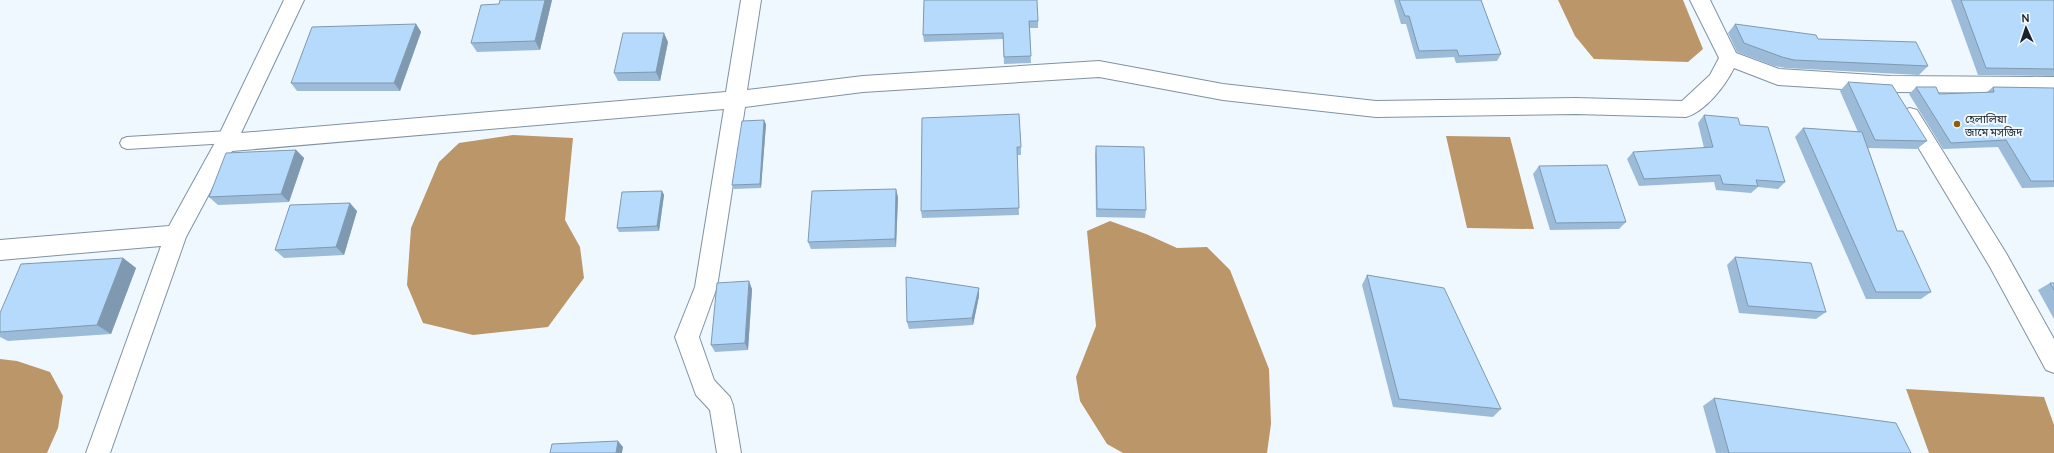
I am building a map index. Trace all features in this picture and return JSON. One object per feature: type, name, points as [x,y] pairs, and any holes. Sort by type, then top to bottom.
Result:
[{"type":"street","points":[[98,453],[176,235],[228,140],[294,0]]},
{"type":"street","points":[[729,453],[721,405],[704,387],[686,336],[706,287],[734,100],[751,0]]},
{"type":"street","points":[[1700,0],[1729,58],[1778,77],[1890,84],[2054,85]]},
{"type":"street","points":[[228,140],[734,100],[863,84],[1099,69],[1223,92],[1376,110],[1576,106],[1686,109],[1717,81],[1729,58]]},
{"type":"street","points":[[1890,84],[1998,260],[2054,362]]},
{"type":"street","points":[[0,250],[176,235]]},
{"type":"lane","points":[[127,143],[228,140]]},
{"type":"shaded area","points":[[1558,0],[1683,0],[1703,49],[1688,62],[1594,59],[1575,36]]},
{"type":"shaded area","points":[[513,135],[573,138],[565,220],[580,247],[584,278],[548,327],[473,335],[423,323],[407,285],[411,228],[439,162],[459,143]]},
{"type":"shaded area","points":[[1446,136],[1510,137],[1534,229],[1467,228]]},
{"type":"shaded area","points":[[1110,221],[1146,234],[1177,248],[1207,247],[1230,270],[1269,369],[1271,424],[1267,453],[1123,453],[1107,444],[1080,401],[1076,377],[1096,326],[1087,231]]},
{"type":"shaded area","points":[[0,359],[17,361],[50,372],[63,396],[58,428],[47,453],[0,453]]},
{"type":"shaded area","points":[[1906,389],[2044,397],[2054,425],[2054,453],[1929,453]]},
{"type":"building","points":[[500,0],[545,0],[535,41],[471,43],[481,5],[499,4]]},
{"type":"building","points":[[924,0],[1037,0],[1038,21],[1029,21],[1031,56],[1004,57],[1003,33],[923,35]]},
{"type":"building","points":[[1399,0],[1481,0],[1501,54],[1459,56],[1457,50],[1419,51],[1409,16],[1405,16]]},
{"type":"building","points":[[1961,0],[2054,0],[2054,69],[1986,68]]},
{"type":"building","points":[[416,24],[394,83],[291,83],[312,27]]},
{"type":"building","points":[[1735,24],[1816,35],[1818,39],[1916,42],[1928,66],[1794,60],[1744,43]]},
{"type":"building","points":[[623,33],[664,33],[656,72],[614,73]]},
{"type":"building","points":[[1848,82],[1892,85],[1927,141],[1875,140]]},
{"type":"building","points":[[1916,87],[1936,87],[1939,94],[1994,92],[1993,87],[2054,88],[2054,181],[2031,181],[2006,140],[1951,143]]},
{"type":"building","points":[[1019,114],[1021,147],[1017,147],[1019,208],[921,211],[922,118]]},
{"type":"building","points":[[1704,115],[1738,118],[1740,125],[1768,127],[1785,182],[1756,180],[1758,186],[1723,184],[1720,175],[1644,179],[1633,152],[1713,147]]},
{"type":"building","points":[[764,120],[760,184],[732,185],[742,121]]},
{"type":"building","points":[[1803,128],[1862,132],[1897,231],[1903,231],[1931,292],[1876,292]]},
{"type":"building","points":[[1096,146],[1144,147],[1146,210],[1097,209]]},
{"type":"building","points":[[296,150],[281,194],[209,197],[226,153]]},
{"type":"building","points":[[1607,165],[1626,222],[1556,223],[1539,166]]},
{"type":"building","points":[[896,189],[895,239],[808,242],[812,191]]},
{"type":"building","points":[[662,191],[657,226],[617,228],[622,192]]},
{"type":"building","points":[[350,203],[336,247],[275,250],[290,205]]},
{"type":"building","points":[[1735,257],[1811,263],[1826,312],[1748,306]]},
{"type":"building","points":[[123,258],[97,325],[0,332],[0,313],[21,264]]},
{"type":"building","points":[[1367,275],[1444,288],[1501,409],[1399,399]]},
{"type":"building","points":[[906,277],[979,288],[972,318],[907,322]]},
{"type":"building","points":[[749,281],[745,343],[711,345],[717,283]]},
{"type":"building","points":[[2050,283],[2054,283],[2054,290]]},
{"type":"building","points":[[1714,398],[1896,423],[1911,453],[1729,453]]},
{"type":"building","points":[[618,441],[616,453],[550,453],[552,444]]},
{"type":"place","name":"হেলালিয়া জামে মসজিদ","points":[[1957,124]]}]
